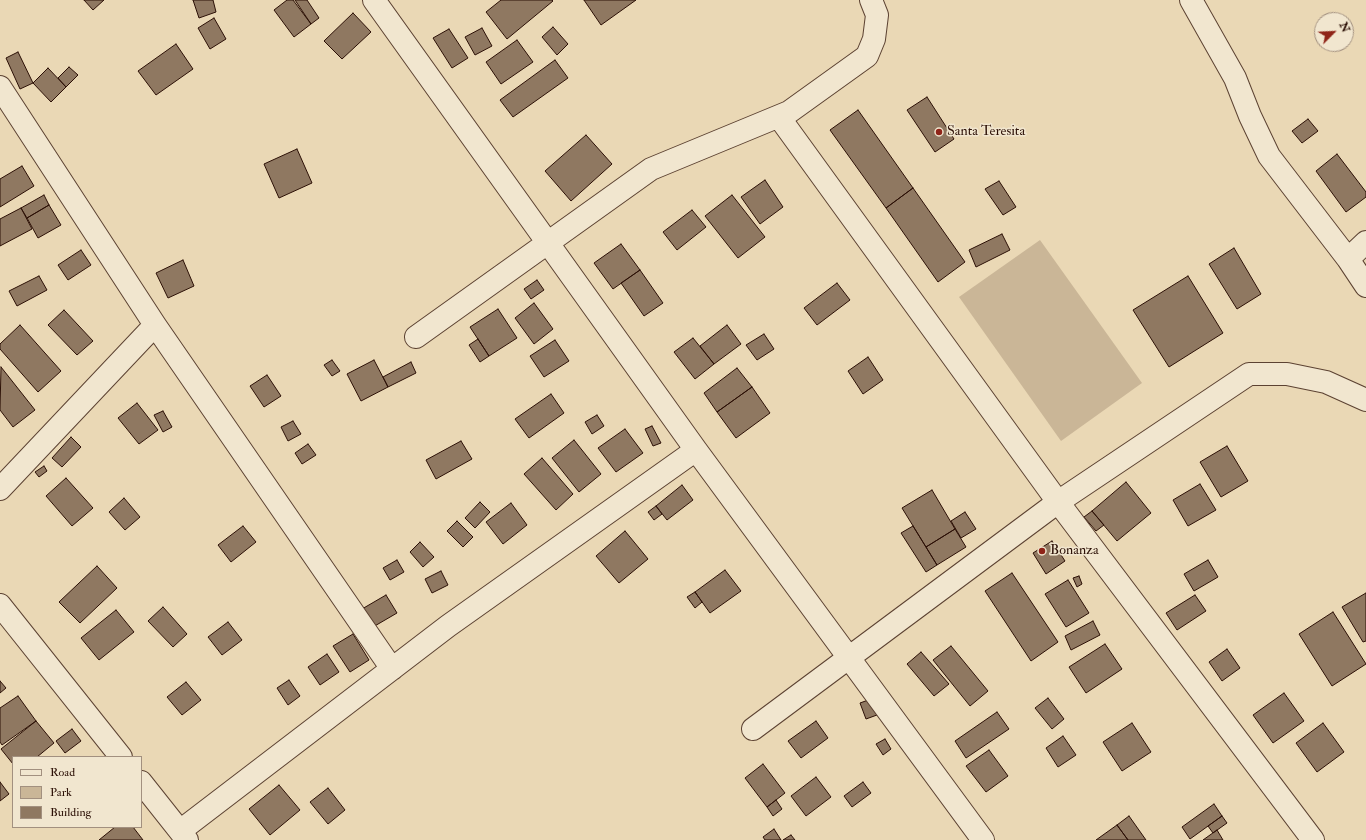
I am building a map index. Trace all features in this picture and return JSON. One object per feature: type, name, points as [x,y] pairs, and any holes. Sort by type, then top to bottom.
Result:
[{"type":"street","points":[[374,0],[696,450],[983,840]]},
{"type":"street","points":[[416,337],[651,169],[789,112],[867,56],[874,39],[877,15],[871,0]]},
{"type":"street","points":[[1192,0],[1235,78],[1250,116],[1270,156],[1348,259],[1366,286]]},
{"type":"street","points":[[0,87],[155,324],[392,669]]},
{"type":"street","points":[[779,117],[1058,502],[1313,840]]},
{"type":"street","points":[[1348,259],[1366,242]]},
{"type":"street","points":[[0,489],[155,324]]},
{"type":"street","points":[[754,729],[1058,502],[1249,374],[1287,374],[1326,382],[1366,400]]},
{"type":"street","points":[[142,783],[184,835],[448,626],[696,450]]},
{"type":"street","points":[[0,605],[120,756]]},
{"type":"green space","points":[[1040,240],[1142,383],[1061,441],[959,297]]},
{"type":"building","points":[[84,0],[104,0],[93,10]]},
{"type":"building","points":[[193,0],[213,0],[216,12],[199,18]]},
{"type":"building","points":[[287,0],[293,0],[311,24],[294,37],[274,10]]},
{"type":"building","points":[[295,0],[307,0],[319,18],[311,24]]},
{"type":"building","points":[[501,0],[553,1],[507,39],[486,12]]},
{"type":"building","points":[[584,0],[636,0],[601,25]]},
{"type":"building","points":[[353,13],[371,32],[342,59],[324,41]]},
{"type":"building","points":[[214,18],[226,39],[210,49],[198,28]]},
{"type":"building","points":[[553,27],[568,44],[557,55],[542,37]]},
{"type":"building","points":[[482,28],[492,46],[475,55],[465,37]]},
{"type":"building","points":[[449,29],[468,58],[452,68],[433,38]]},
{"type":"building","points":[[517,40],[533,62],[501,84],[486,62]]},
{"type":"building","points":[[176,44],[193,69],[156,95],[138,71]]},
{"type":"building","points":[[18,52],[33,83],[20,89],[6,58]]},
{"type":"building","points":[[555,60],[568,78],[513,117],[500,100]]},
{"type":"building","points":[[69,67],[78,75],[66,87],[58,78]]},
{"type":"building","points":[[48,68],[66,87],[51,102],[33,83]]},
{"type":"building","points":[[927,97],[954,139],[935,152],[907,110]]},
{"type":"building","points":[[858,110],[913,188],[886,208],[830,130]]},
{"type":"building","points":[[1308,119],[1318,131],[1302,143],[1292,131]]},
{"type":"building","points":[[586,135],[612,164],[571,201],[545,171]]},
{"type":"building","points":[[297,149],[312,183],[279,198],[264,164]]},
{"type":"building","points":[[1337,154],[1366,192],[1366,197],[1346,212],[1316,171]]},
{"type":"building","points":[[22,166],[34,186],[0,207],[0,179]]},
{"type":"building","points":[[765,180],[783,207],[760,224],[741,197]]},
{"type":"building","points":[[999,181],[1016,207],[1003,215],[985,189]]},
{"type":"building","points":[[913,188],[965,262],[938,282],[886,208]]},
{"type":"building","points":[[44,195],[49,205],[27,218],[21,208]]},
{"type":"building","points":[[732,195],[765,237],[738,258],[705,216]]},
{"type":"building","points":[[49,205],[61,225],[38,238],[27,218]]},
{"type":"building","points":[[21,208],[32,229],[0,246],[0,219]]},
{"type":"building","points":[[692,210],[706,227],[677,250],[663,232]]},
{"type":"building","points":[[1002,234],[1010,250],[976,267],[969,250]]},
{"type":"building","points":[[621,244],[640,270],[613,289],[594,263]]},
{"type":"building","points":[[1234,248],[1261,294],[1237,309],[1209,264]]},
{"type":"building","points":[[81,250],[91,265],[68,280],[58,265]]},
{"type":"building","points":[[183,260],[194,286],[168,298],[156,273]]},
{"type":"building","points":[[640,270],[663,303],[644,316],[621,283]]},
{"type":"building","points":[[39,276],[47,290],[17,306],[9,291]]},
{"type":"building","points":[[1188,276],[1223,333],[1169,367],[1133,310]]},
{"type":"building","points":[[537,280],[544,290],[531,299],[524,289]]},
{"type":"building","points":[[837,283],[850,300],[817,325],[804,308]]},
{"type":"building","points":[[534,303],[553,329],[534,344],[515,318]]},
{"type":"building","points":[[498,309],[517,338],[489,356],[470,327]]},
{"type":"building","points":[[64,310],[93,341],[77,355],[48,325]]},
{"type":"building","points":[[20,325],[61,371],[38,392],[0,349],[0,344]]},
{"type":"building","points":[[727,325],[741,344],[714,364],[700,346]]},
{"type":"building","points":[[764,334],[774,349],[757,360],[746,345]]},
{"type":"building","points":[[693,338],[714,364],[695,379],[674,352]]},
{"type":"building","points":[[478,339],[489,356],[480,362],[469,345]]},
{"type":"building","points":[[555,340],[569,361],[544,377],[530,356]]},
{"type":"building","points":[[868,357],[883,380],[863,394],[848,371]]},
{"type":"building","points":[[332,360],[340,371],[332,376],[324,365]]},
{"type":"building","points":[[374,360],[388,387],[361,401],[347,374]]},
{"type":"building","points":[[411,362],[416,373],[388,387],[383,377]]},
{"type":"building","points":[[1,367],[35,410],[13,427],[0,410]]},
{"type":"building","points":[[737,368],[752,387],[717,412],[704,393]]},
{"type":"building","points":[[267,375],[281,396],[264,407],[250,386]]},
{"type":"building","points":[[752,387],[770,413],[736,438],[717,412]]},
{"type":"building","points":[[551,394],[564,413],[529,438],[515,419]]},
{"type":"building","points":[[137,403],[158,430],[139,444],[118,418]]},
{"type":"building","points":[[163,411],[172,427],[163,432],[154,415]]},
{"type":"building","points":[[597,415],[604,426],[592,434],[585,422]]},
{"type":"building","points":[[293,421],[301,434],[288,441],[281,427]]},
{"type":"building","points":[[652,426],[661,443],[653,446],[645,429]]},
{"type":"building","points":[[625,429],[643,453],[616,472],[598,448]]},
{"type":"building","points":[[71,437],[81,447],[62,467],[52,458]]},
{"type":"building","points":[[574,440],[601,474],[579,492],[552,458]]},
{"type":"building","points":[[461,441],[472,459],[436,479],[426,460]]},
{"type":"building","points":[[308,444],[316,455],[302,464],[295,453]]},
{"type":"building","points":[[1227,446],[1248,481],[1221,497],[1200,462]]},
{"type":"building","points":[[542,458],[573,494],[556,510],[524,474]]},
{"type":"building","points":[[44,466],[47,471],[39,477],[35,472]]},
{"type":"building","points":[[66,478],[93,508],[72,526],[46,496]]},
{"type":"building","points":[[1126,482],[1151,513],[1117,541],[1092,511]]},
{"type":"building","points":[[1200,484],[1216,510],[1188,526],[1173,500]]},
{"type":"building","points":[[682,485],[693,500],[667,520],[656,506]]},
{"type":"building","points":[[932,490],[955,529],[926,547],[902,508]]},
{"type":"building","points":[[124,498],[140,517],[125,530],[109,512]]},
{"type":"building","points":[[480,502],[490,512],[475,528],[465,518]]},
{"type":"building","points":[[511,503],[527,525],[503,544],[486,522]]},
{"type":"building","points":[[656,506],[662,514],[654,520],[648,512]]},
{"type":"building","points":[[1092,511],[1104,525],[1096,531],[1084,517]]},
{"type":"building","points":[[965,512],[976,529],[961,538],[951,521]]},
{"type":"building","points":[[457,521],[473,537],[463,547],[447,531]]},
{"type":"building","points":[[243,526],[256,542],[231,562],[218,545]]},
{"type":"building","points":[[913,526],[937,565],[926,572],[901,533]]},
{"type":"building","points":[[955,529],[966,547],[937,565],[926,547]]},
{"type":"building","points":[[625,531],[648,559],[619,583],[596,556]]},
{"type":"building","points":[[1052,541],[1065,561],[1046,574],[1033,553]]},
{"type":"building","points":[[420,542],[434,557],[423,567],[410,552]]},
{"type":"building","points":[[397,560],[404,572],[390,580],[383,568]]},
{"type":"building","points":[[1208,560],[1218,577],[1194,591],[1184,574]]},
{"type":"building","points":[[97,566],[117,588],[80,623],[59,602]]},
{"type":"building","points":[[725,570],[741,591],[710,613],[695,592]]},
{"type":"building","points":[[441,571],[448,585],[432,593],[425,579]]},
{"type":"building","points":[[1012,573],[1058,642],[1031,661],[985,591]]},
{"type":"building","points":[[1079,576],[1082,584],[1077,587],[1073,578]]},
{"type":"building","points":[[1068,580],[1089,613],[1066,627],[1045,594]]},
{"type":"building","points":[[695,592],[702,602],[695,608],[687,597]]},
{"type":"building","points":[[1366,593],[1366,641],[1363,642],[1342,607]]},
{"type":"building","points":[[386,595],[397,613],[373,627],[362,609]]},
{"type":"building","points":[[1195,595],[1206,611],[1177,630],[1166,613]]},
{"type":"building","points":[[163,607],[187,634],[173,647],[148,621]]},
{"type":"building","points":[[116,610],[134,632],[99,660],[81,638]]},
{"type":"building","points":[[1333,612],[1366,664],[1332,686],[1299,634]]},
{"type":"building","points":[[1093,621],[1100,635],[1071,650],[1065,636]]},
{"type":"building","points":[[228,622],[242,640],[222,655],[208,637]]},
{"type":"building","points":[[353,634],[369,660],[350,672],[333,646]]},
{"type":"building","points":[[1105,644],[1122,669],[1086,693],[1069,667]]},
{"type":"building","points":[[951,646],[988,691],[970,706],[933,660]]},
{"type":"building","points":[[1227,649],[1240,668],[1222,681],[1209,662]]},
{"type":"building","points":[[921,652],[949,684],[934,696],[907,664]]},
{"type":"building","points":[[327,654],[339,672],[320,685],[308,667]]},
{"type":"building","points":[[289,680],[300,696],[288,705],[277,688]]},
{"type":"building","points":[[0,681],[6,688],[0,693]]},
{"type":"building","points":[[186,682],[201,700],[182,715],[167,697]]},
{"type":"building","points":[[1284,693],[1304,721],[1273,743],[1253,715]]},
{"type":"building","points":[[18,696],[36,721],[2,745],[0,742],[0,708]]},
{"type":"building","points":[[1048,698],[1064,719],[1052,729],[1035,708]]},
{"type":"building","points":[[871,699],[877,715],[866,719],[860,703]]},
{"type":"building","points":[[997,712],[1009,729],[966,758],[955,741]]},
{"type":"building","points":[[36,721],[54,743],[38,756],[12,756],[12,763],[1,749]]},
{"type":"building","points":[[816,721],[828,738],[801,758],[788,741]]},
{"type":"building","points":[[1132,723],[1151,752],[1122,771],[1103,742]]},
{"type":"building","points":[[1323,723],[1344,752],[1317,772],[1296,743]]},
{"type":"building","points":[[72,729],[81,741],[65,753],[56,741]]},
{"type":"building","points":[[1063,736],[1076,755],[1058,767],[1046,748]]},
{"type":"building","points":[[885,739],[891,749],[883,755],[876,744]]},
{"type":"building","points":[[989,750],[1008,776],[986,792],[966,766]]},
{"type":"building","points":[[763,764],[785,793],[767,807],[745,778]]},
{"type":"building","points":[[816,777],[831,797],[806,816],[791,796]]},
{"type":"building","points":[[0,782],[9,794],[0,801]]},
{"type":"building","points":[[863,782],[871,793],[852,807],[844,796]]},
{"type":"building","points":[[279,785],[300,810],[270,835],[249,809]]},
{"type":"building","points":[[328,788],[345,810],[328,824],[310,802]]},
{"type":"building","points":[[776,800],[782,809],[773,816],[767,807]]},
{"type":"building","points":[[1214,804],[1222,816],[1190,839],[1182,827]]},
{"type":"building","points":[[1129,816],[1146,840],[1128,840],[1117,825]]},
{"type":"building","points":[[1222,816],[1227,823],[1213,833],[1208,826]]},
{"type":"building","points":[[1117,825],[1128,840],[1096,840]]},
{"type":"building","points":[[114,828],[134,828],[143,840],[99,840]]},
{"type":"building","points":[[774,829],[781,840],[765,840],[763,837]]},
{"type":"building","points":[[1217,830],[1223,840],[1203,840]]},
{"type":"building","points":[[791,835],[795,840],[783,840]]},
{"type":"place","name":"Santa Teresita","points":[[939,132]]},
{"type":"place","name":"Bonanza","points":[[1042,551]]}]
